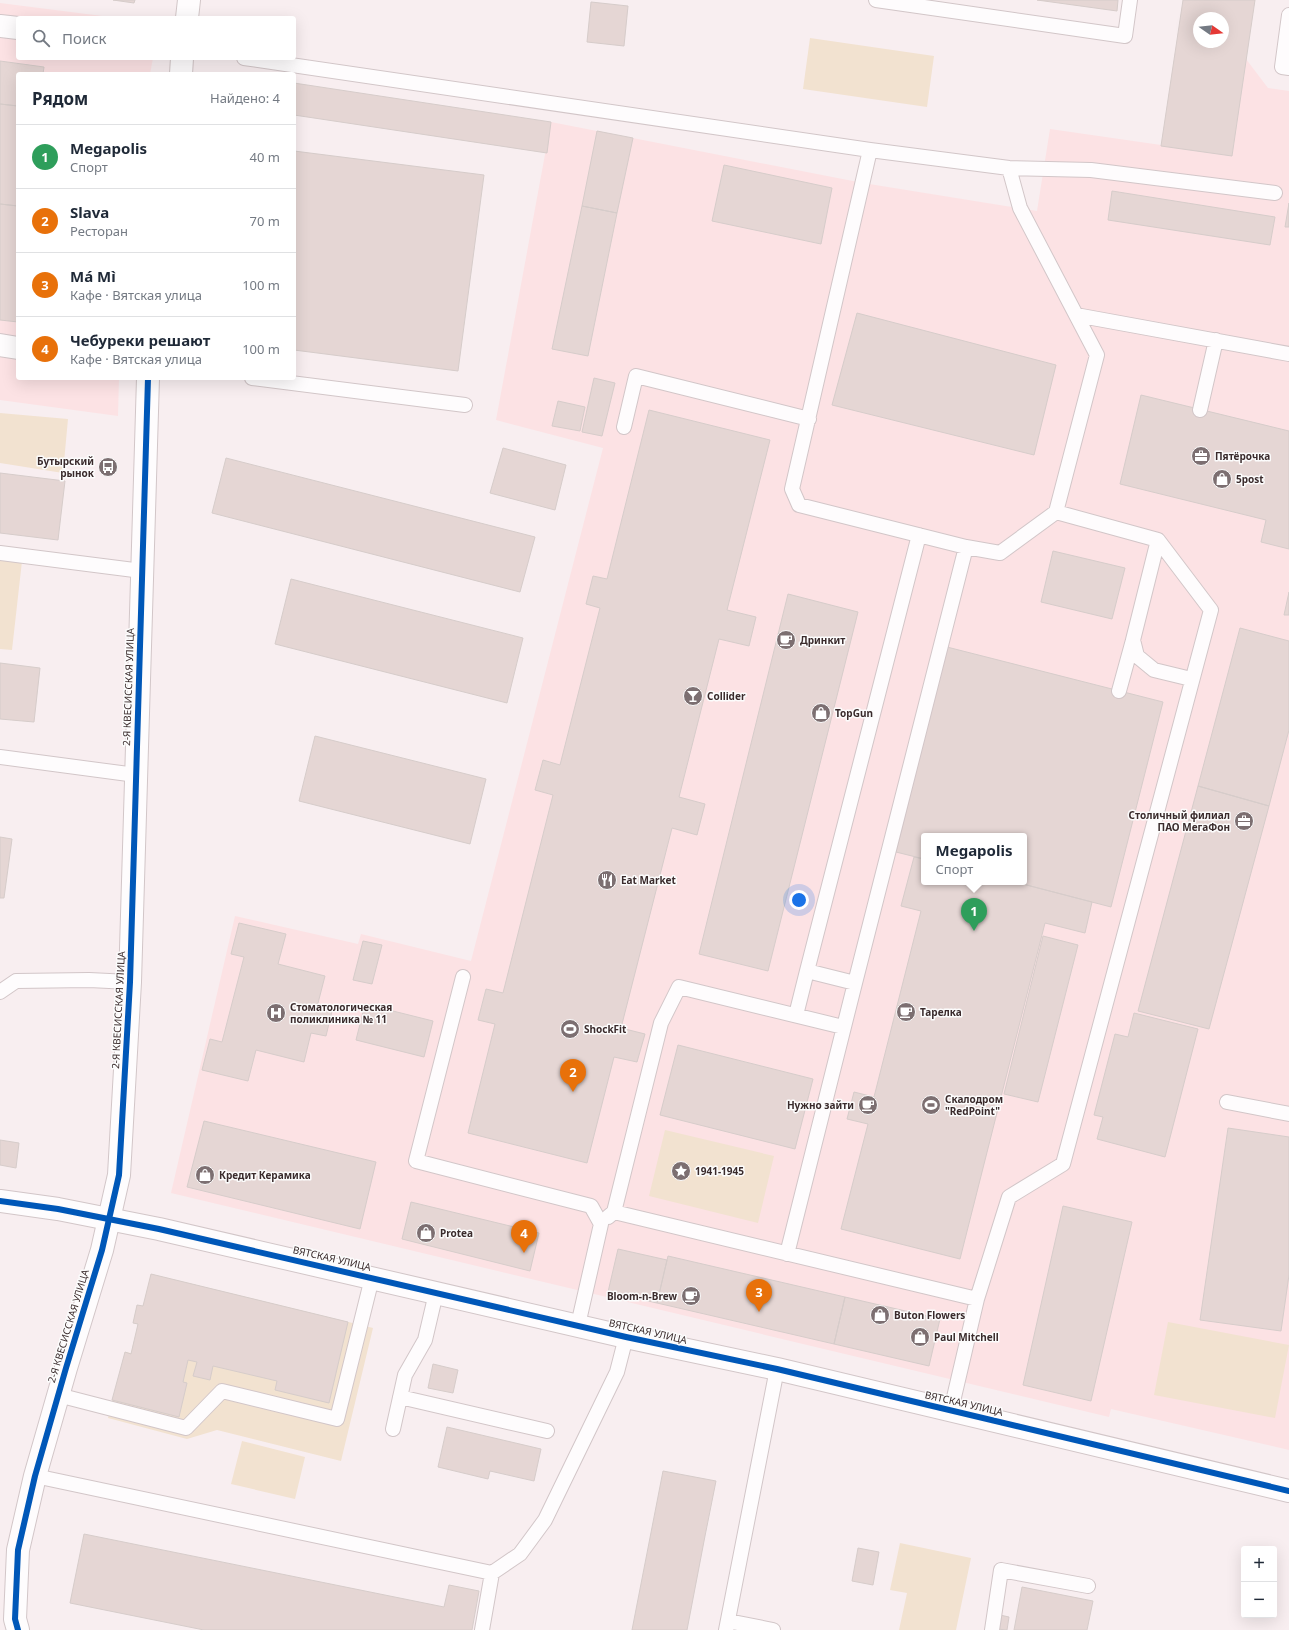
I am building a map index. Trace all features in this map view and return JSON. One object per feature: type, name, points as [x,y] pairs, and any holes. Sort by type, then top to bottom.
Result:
[{"type":"street","points":[[187,16],[190,0]]},
{"type":"street","points":[[0,26],[16,28]]},
{"type":"street","points":[[181,72],[182,60]]},
{"type":"street","points":[[0,345],[16,348]]},
{"type":"street","name":"2-Я КВЕСИССКАЯ УЛИЦА","points":[[18,1630],[15,1611],[18,1550],[35,1476],[110,1218],[119,1174],[130,982],[148,380]]},
{"type":"street","name":"ВЯТСКАЯ УЛИЦА","points":[[0,1200],[110,1218],[626,1337],[777,1369],[1289,1491]]},
{"type":"street","name":"2-Я КВЕСИССКАЯ УЛИЦА","points":[[0,1588],[18,1550]]},
{"type":"lane","points":[[876,0],[1125,36],[1130,0]]},
{"type":"lane","points":[[1289,15],[1282,67],[1289,68]]},
{"type":"lane","points":[[258,60],[870,150],[1009,168],[1092,170],[1275,193]]},
{"type":"lane","points":[[870,150],[792,489],[799,505],[966,547],[1000,553],[1056,512],[1097,355],[1020,208],[1009,168]]},
{"type":"lane","points":[[1076,315],[1289,354]]},
{"type":"lane","points":[[1200,410],[1216,340]]},
{"type":"lane","points":[[624,427],[636,376],[809,419]]},
{"type":"lane","points":[[268,380],[465,405]]},
{"type":"lane","points":[[951,1410],[977,1299],[1009,1197],[1063,1164],[1211,610],[1158,540],[1056,512]]},
{"type":"lane","points":[[796,1015],[919,535]]},
{"type":"lane","points":[[1119,691],[1158,540]]},
{"type":"lane","points":[[787,1254],[843,1027],[966,547]]},
{"type":"lane","points":[[0,553],[142,572]]},
{"type":"lane","points":[[1133,640],[1137,656],[1154,670],[1187,678]]},
{"type":"lane","points":[[0,757],[136,775]]},
{"type":"lane","points":[[807,971],[854,984]]},
{"type":"lane","points":[[463,977],[416,1161],[591,1206],[601,1224]]},
{"type":"lane","points":[[0,992],[16,981],[89,980],[130,982]]},
{"type":"lane","points":[[578,1325],[601,1224],[614,1212],[661,1023],[679,987],[843,1027]]},
{"type":"lane","points":[[1226,1102],[1289,1114]]},
{"type":"lane","points":[[614,1212],[977,1299]]},
{"type":"lane","points":[[58,1395],[186,1428],[222,1391],[337,1419],[372,1278]]},
{"type":"lane","points":[[393,1429],[405,1375],[425,1340],[436,1293]]},
{"type":"lane","points":[[482,1630],[492,1573],[520,1554],[545,1520],[617,1372],[626,1337]]},
{"type":"lane","points":[[773,1630],[727,1626],[777,1369]]},
{"type":"lane","points":[[400,1397],[547,1431]]},
{"type":"lane","points":[[35,1476],[492,1573]]},
{"type":"lane","points":[[992,1630],[1001,1570],[1088,1586]]},
{"type":"shaded area","points":[[1183,0],[1255,0],[1246,59],[1268,88],[1289,91],[1289,1450],[1111,1409],[1109,1417],[171,1193],[235,916],[358,944],[361,934],[471,961],[603,448],[496,420],[551,122],[863,183],[1037,211],[1050,129],[1161,145]]},
{"type":"shaded area","points":[[0,3],[102,16],[16,16],[16,60],[153,60],[150,72],[16,72],[16,380],[119,380],[118,416],[0,400]]},
{"type":"shaded area","points":[[810,38],[934,56],[927,107],[803,89]]},
{"type":"shaded area","points":[[0,413],[68,419],[63,473],[0,463]]},
{"type":"shaded area","points":[[0,559],[22,561],[12,650],[0,649]]},
{"type":"shaded area","points":[[665,1130],[774,1156],[758,1223],[649,1196]]},
{"type":"shaded area","points":[[151,1274],[373,1328],[341,1461],[217,1430],[187,1439],[108,1418],[125,1352],[131,1353],[138,1324],[133,1323],[137,1305],[143,1306]]},
{"type":"shaded area","points":[[1168,1322],[1289,1345],[1275,1418],[1154,1395]]},
{"type":"shaded area","points":[[242,1441],[305,1457],[295,1499],[231,1484]]},
{"type":"shaded area","points":[[900,1543],[971,1558],[956,1630],[899,1630],[907,1593],[890,1590]]},
{"type":"building","points":[[113,0],[135,0],[134,3]]},
{"type":"building","points":[[1037,0],[1118,0],[1117,11]]},
{"type":"building","points":[[1183,0],[1255,0],[1232,156],[1161,146]]},
{"type":"building","points":[[591,2],[628,6],[624,46],[587,42]]},
{"type":"building","points":[[0,61],[44,67],[43,72],[16,72],[16,106],[0,104]]},
{"type":"building","points":[[296,83],[551,122],[547,153],[296,115]]},
{"type":"building","points":[[0,104],[16,106],[16,206],[0,204]]},
{"type":"building","points":[[597,131],[633,138],[617,213],[582,206]]},
{"type":"building","points":[[296,151],[484,175],[458,371],[296,350]]},
{"type":"building","points":[[724,165],[832,188],[821,244],[712,221]]},
{"type":"building","points":[[1112,191],[1275,217],[1270,245],[1108,220]]},
{"type":"building","points":[[1289,203],[1289,227],[1285,227]]},
{"type":"building","points":[[0,204],[16,206],[16,322],[0,320]]},
{"type":"building","points":[[582,206],[617,213],[588,356],[552,349]]},
{"type":"building","points":[[857,313],[1056,365],[1034,455],[832,405]]},
{"type":"building","points":[[594,378],[615,383],[602,436],[582,432]]},
{"type":"building","points":[[1141,395],[1289,431],[1289,549],[1261,542],[1266,520],[1120,484]]},
{"type":"building","points":[[558,401],[585,407],[580,431],[552,426]]},
{"type":"building","points":[[649,410],[770,440],[727,610],[756,617],[749,646],[719,639],[679,797],[705,804],[697,835],[672,828],[621,1028],[645,1034],[637,1062],[614,1057],[587,1163],[468,1133],[495,1024],[478,1020],[486,989],[503,993],[553,795],[535,790],[543,760],[560,765],[600,608],[586,604],[593,576],[607,579]]},
{"type":"building","points":[[503,448],[566,465],[555,510],[490,493]]},
{"type":"building","points":[[226,458],[535,537],[520,592],[212,513]]},
{"type":"building","points":[[0,473],[65,481],[58,540],[0,533]]},
{"type":"building","points":[[1053,551],[1125,568],[1112,619],[1041,602]]},
{"type":"building","points":[[291,579],[523,638],[507,703],[275,644]]},
{"type":"building","points":[[1289,592],[1289,615],[1284,615]]},
{"type":"building","points":[[788,594],[858,612],[768,971],[699,954]]},
{"type":"building","points":[[1240,628],[1289,641],[1289,730],[1269,806],[1198,786]]},
{"type":"building","points":[[947,647],[1163,702],[1111,907],[1027,885],[1027,833],[921,833],[921,858],[896,852]]},
{"type":"building","points":[[0,663],[40,668],[34,722],[0,719]]},
{"type":"building","points":[[315,736],[486,779],[470,844],[299,801]]},
{"type":"building","points":[[1198,786],[1269,806],[1209,1029],[1138,1011]]},
{"type":"building","points":[[0,837],[12,839],[4,898],[0,898]]},
{"type":"building","points":[[914,857],[921,858],[921,885],[1027,885],[1092,902],[1085,933],[1045,923],[960,1259],[841,1229],[868,1124],[847,1119],[854,1092],[874,1097],[921,911],[901,906]]},
{"type":"building","points":[[239,923],[286,934],[278,964],[325,976],[317,1007],[332,1011],[326,1036],[311,1033],[304,1062],[256,1050],[248,1081],[202,1070],[210,1039],[222,1042],[244,957],[231,954]]},
{"type":"building","points":[[1043,936],[1078,945],[1038,1102],[1004,1094]]},
{"type":"building","points":[[363,941],[382,945],[372,984],[353,980]]},
{"type":"building","points":[[365,1004],[433,1021],[424,1057],[356,1040]]},
{"type":"building","points":[[1134,1013],[1198,1029],[1165,1157],[1097,1139],[1103,1117],[1094,1115],[1115,1034],[1128,1037]]},
{"type":"building","points":[[678,1045],[813,1079],[795,1149],[660,1115]]},
{"type":"building","points":[[204,1121],[376,1162],[360,1229],[187,1187]]},
{"type":"building","points":[[1228,1128],[1289,1137],[1289,1275],[1281,1331],[1200,1320]]},
{"type":"building","points":[[0,1140],[19,1143],[16,1168],[0,1165]]},
{"type":"building","points":[[411,1202],[539,1233],[530,1271],[402,1239]]},
{"type":"building","points":[[1063,1206],[1132,1222],[1091,1401],[1023,1385]]},
{"type":"building","points":[[618,1249],[667,1260],[657,1303],[608,1292]]},
{"type":"building","points":[[668,1256],[845,1297],[834,1344],[657,1303]]},
{"type":"building","points":[[151,1274],[348,1322],[329,1403],[275,1390],[277,1381],[213,1366],[210,1380],[193,1376],[197,1362],[188,1360],[183,1382],[187,1383],[179,1417],[112,1400],[125,1352],[131,1354],[138,1324],[133,1323],[137,1305],[143,1306]]},
{"type":"building","points":[[845,1297],[940,1319],[929,1366],[834,1344]]},
{"type":"building","points":[[433,1364],[458,1370],[453,1393],[428,1388]]},
{"type":"building","points":[[447,1427],[541,1449],[534,1481],[490,1471],[488,1479],[438,1467]]},
{"type":"building","points":[[663,1471],[716,1481],[687,1630],[632,1630]]},
{"type":"building","points":[[84,1534],[444,1607],[449,1585],[479,1591],[472,1630],[204,1630],[70,1603]]},
{"type":"building","points":[[858,1548],[879,1552],[873,1585],[852,1581]]},
{"type":"building","points":[[1022,1587],[1093,1601],[1087,1630],[1014,1630]]},
{"type":"building","points":[[1000,1615],[1009,1617],[1007,1630],[997,1629]]},
{"type":"cycle path","points":[[18,1630],[15,1619],[18,1550],[35,1476],[102,1250],[119,1175],[130,982],[148,380]]},
{"type":"cycle path","points":[[0,1201],[58,1209],[159,1229],[626,1337],[777,1369],[1289,1491]]},
{"type":"place","name":"Пятёрочка","points":[[1201,456]]},
{"type":"place","name":"Бутырский рынок","points":[[108,467]]},
{"type":"place","name":"5post","points":[[1222,479]]},
{"type":"place","name":"Дринкит","points":[[786,640]]},
{"type":"place","name":"Collider","points":[[693,696]]},
{"type":"place","name":"TopGun","points":[[821,713]]},
{"type":"place","name":"Столичный филиал ПАО МегаФон","points":[[1244,821]]},
{"type":"place","name":"Eat Market","points":[[607,880]]},
{"type":"place","name":"Megapolis","points":[[974,931]]},
{"type":"place","name":"Тарелка","points":[[906,1012]]},
{"type":"place","name":"Стоматологическая поликлиника № 11","points":[[276,1013]]},
{"type":"place","name":"ShockFit","points":[[570,1029]]},
{"type":"place","name":"Slava","points":[[573,1092]]},
{"type":"place","name":"Нужно зайти","points":[[868,1105]]},
{"type":"place","name":"Скалодром \"RedPoint\"","points":[[931,1105]]},
{"type":"place","name":"1941-1945","points":[[681,1171]]},
{"type":"place","name":"Кредит Керамика","points":[[205,1175]]},
{"type":"place","name":"Protea","points":[[426,1233]]},
{"type":"place","name":"Чебуреки решают","points":[[524,1253]]},
{"type":"place","name":"Bloom-n-Brew","points":[[691,1296]]},
{"type":"place","name":"Má Mì","points":[[759,1312]]},
{"type":"place","name":"Buton Flowers","points":[[880,1315]]},
{"type":"place","name":"Paul Mitchell","points":[[920,1337]]}]
